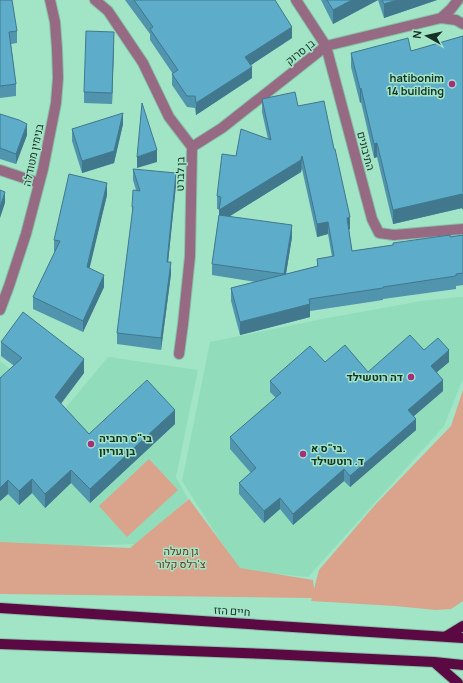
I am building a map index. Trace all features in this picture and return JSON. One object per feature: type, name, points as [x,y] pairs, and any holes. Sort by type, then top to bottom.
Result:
[{"type":"main road","name":"חיים הזז","points":[[0,608],[463,638]]},
{"type":"main road","points":[[445,637],[463,626]]},
{"type":"main road","points":[[0,644],[268,654],[434,662],[463,665]]},
{"type":"main road","points":[[434,662],[458,683]]},
{"type":"street","name":"בנימין מטודלה","points":[[0,310],[26,234],[39,183],[56,103],[58,78],[55,22],[50,0]]},
{"type":"street","name":"בן לברט","points":[[95,0],[108,11],[143,63],[170,117],[192,147],[190,256],[184,324],[179,354]]},
{"type":"street","name":"התיבונים","points":[[296,0],[326,46],[372,219],[379,233],[394,235],[463,229]]},
{"type":"street","points":[[441,18],[458,0]]},
{"type":"street","points":[[441,18],[456,20],[463,24]]},
{"type":"street","name":"בן סרוק","points":[[192,147],[222,128],[326,46],[441,18]]},
{"type":"street","points":[[0,170],[39,183]]},
{"type":"shaded area","name":"בי\"ס א. ד. רוטשילד","points":[[463,297],[463,379],[444,426],[308,577],[239,570],[182,481],[210,342],[322,319],[421,301]]},
{"type":"shaded area","name":"בי\"ס רחביה בן גוריון","points":[[108,357],[198,370],[176,477],[188,499],[137,544],[77,546],[0,545],[0,361],[63,411]]},
{"type":"green space","name":"גן מעלה צ'רלס קלור","points":[[463,390],[463,601],[451,609],[436,610],[311,601],[312,598],[0,594],[0,542],[130,548],[189,499],[240,568],[313,580],[314,589],[319,570],[375,505],[451,426]]},
{"type":"green space","points":[[149,459],[178,490],[127,537],[99,506]]},
{"type":"building","points":[[0,0],[12,0],[17,31],[9,32],[16,84],[0,86]]},
{"type":"building","points":[[134,0],[275,0],[292,27],[245,57],[252,67],[196,103],[195,96],[187,96],[172,74],[178,70],[150,29],[153,27]]},
{"type":"building","points":[[327,0],[352,0],[333,10]]},
{"type":"building","points":[[382,0],[397,0],[384,4]]},
{"type":"building","points":[[86,31],[114,32],[112,93],[84,92]]},
{"type":"building","points":[[463,36],[463,195],[393,210],[377,143],[374,144],[351,53],[408,38],[411,51]]},
{"type":"building","points":[[295,92],[298,106],[324,101],[350,217],[347,218],[352,251],[393,245],[393,243],[450,235],[450,237],[463,235],[463,273],[456,274],[456,276],[309,299],[310,304],[240,322],[231,288],[318,266],[317,259],[334,256],[328,222],[317,224],[302,156],[301,160],[219,210],[221,197],[217,196],[222,154],[236,156],[241,129],[271,140],[262,99]]},
{"type":"building","points":[[142,103],[157,150],[137,157]]},
{"type":"building","points":[[123,113],[114,151],[82,161],[72,129]]},
{"type":"building","points":[[0,114],[27,124],[16,154],[0,148]]},
{"type":"building","points":[[133,169],[176,173],[167,262],[171,262],[161,338],[117,333],[133,207],[133,190],[140,191]]},
{"type":"building","points":[[69,174],[107,183],[87,267],[104,275],[83,321],[33,297],[60,241],[54,240]]},
{"type":"building","points":[[0,190],[5,192],[0,207]]},
{"type":"building","points":[[219,215],[292,225],[284,274],[212,264]]},
{"type":"building","points":[[23,312],[84,359],[55,397],[89,434],[147,380],[175,410],[90,489],[71,470],[45,494],[32,479],[19,491],[8,480],[0,488],[0,378],[22,358],[1,342]]},
{"type":"building","points":[[410,335],[424,350],[438,338],[449,350],[431,366],[443,380],[408,410],[416,419],[350,476],[344,469],[293,514],[280,498],[264,511],[239,483],[256,468],[230,437],[281,393],[270,381],[310,346],[325,362],[345,345],[368,372]]},
{"type":"place","name":"hatibonim 14 building","points":[[452,84]]},
{"type":"place","name":"דה רוטשילד","points":[[411,377]]},
{"type":"place","name":"בי\"ס רחביה בן גוריון","points":[[91,444]]},
{"type":"place","name":"בי\"ס א. ד. רוטשילד","points":[[303,454]]}]
